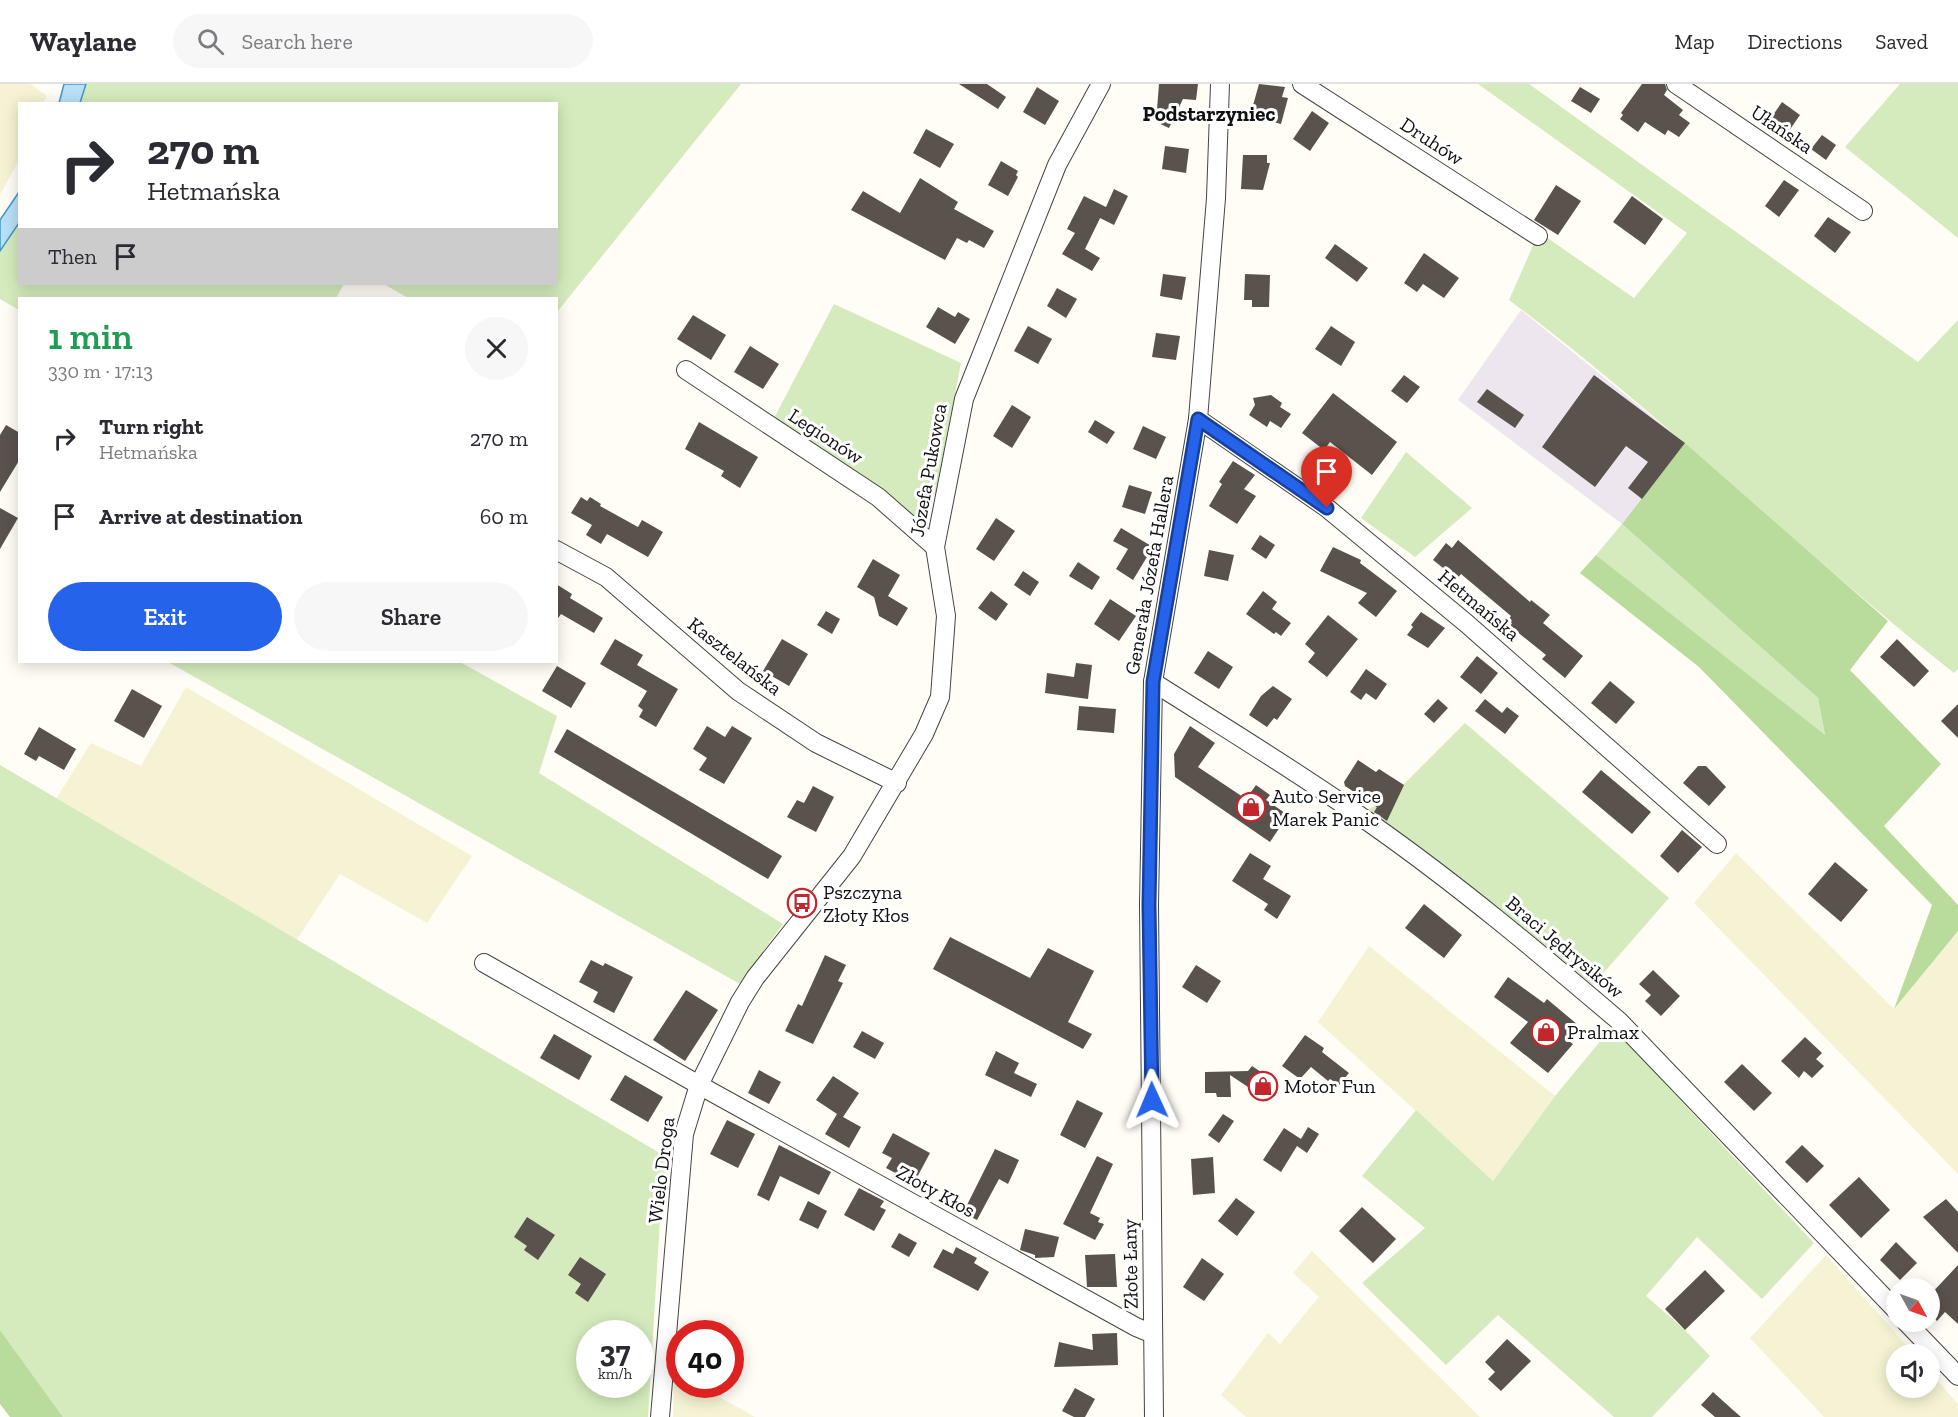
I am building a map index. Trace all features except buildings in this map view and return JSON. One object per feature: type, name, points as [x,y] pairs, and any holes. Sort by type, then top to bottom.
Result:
[{"type":"street","name":"Józefa Pukowca","points":[[799,922],[852,856],[897,783],[924,734],[940,697],[946,616],[935,547],[964,399],[1058,165],[1101,84]]},
{"type":"street","name":"Generała Józefa Hallera","points":[[1151,1110],[1149,905],[1153,682],[1198,419],[1216,198],[1220,84]]},
{"type":"street","name":"Druhów","points":[[1302,84],[1538,236]]},
{"type":"street","name":"Ułańska","points":[[1676,84],[1863,211]]},
{"type":"street","name":"Legionów","points":[[686,370],[878,497],[935,547]]},
{"type":"street","name":"Hetmańska","points":[[1198,419],[1327,508],[1466,623],[1717,844]]},
{"type":"street","name":"Kasztelańska","points":[[558,551],[606,577],[738,691],[816,743],[897,783]]},
{"type":"street","name":"Braci Jędrysików","points":[[1153,682],[1369,821],[1444,877],[1619,1021],[1886,1300]]},
{"type":"street","name":"Wielo Droga","points":[[660,1417],[684,1134],[699,1085],[740,1002],[799,922]]},
{"type":"street","name":"Złoty Kłos","points":[[484,963],[699,1085],[1136,1327],[1153,1334]]},
{"type":"street","name":"Złote Łany","points":[[1151,1110],[1154,1417]]},
{"type":"street","points":[[1916,1332],[1958,1376]]},
{"type":"shaded area","points":[[0,84],[30,84],[47,96],[44,102],[18,102],[18,162],[0,195]]},
{"type":"shaded area","points":[[1521,310],[1685,443],[1622,524],[1458,400]]},
{"type":"shaded area","points":[[186,687],[472,856],[427,923],[340,874],[296,941],[56,799],[91,743],[141,766]]},
{"type":"shaded area","points":[[1736,853],[1894,1009],[1958,931],[1958,1174],[1694,903]]},
{"type":"shaded area","points":[[1369,946],[1555,1096],[1493,1181],[1318,1022]]},
{"type":"shaded area","points":[[1312,1251],[1480,1417],[1246,1417],[1221,1395],[1268,1333],[1280,1344],[1319,1297],[1293,1273]]},
{"type":"shaded area","points":[[1826,1255],[1886,1322],[1886,1332],[1894,1332],[1905,1344],[1886,1344],[1886,1398],[1940,1398],[1940,1384],[1958,1404],[1958,1417],[1824,1417],[1750,1338]]},
{"type":"shaded area","points":[[673,1398],[721,1398],[755,1417],[673,1417]]},
{"type":"green space","points":[[84,84],[741,84],[558,311],[558,297],[406,297],[386,285],[558,285],[558,102],[79,102]]},
{"type":"green space","points":[[1478,84],[1529,84],[1918,362],[1958,320],[1958,669],[1954,673],[1842,580],[1623,390],[1509,300],[1539,232],[1634,298],[1687,233]]},
{"type":"green space","points":[[1900,84],[1958,84],[1958,238],[1845,147]]},
{"type":"green space","points":[[18,221],[18,285],[343,285],[337,297],[18,297],[18,309],[0,299],[0,248]]},
{"type":"green space","points":[[834,304],[961,363],[936,491],[921,523],[773,420]]},
{"type":"green space","points":[[1685,443],[1888,621],[1850,670],[1941,764],[1884,826],[1958,905],[1958,931],[1894,1009],[1932,905],[1699,667],[1580,573],[1596,555],[1825,735],[1818,698],[1622,524]]},
{"type":"green space","points":[[1406,452],[1472,508],[1415,557],[1361,518]]},
{"type":"green space","points":[[1622,524],[1818,698],[1825,736],[1596,555]]},
{"type":"green space","points":[[170,663],[462,663],[557,716],[539,773],[783,924],[740,984]]},
{"type":"green space","points":[[1465,723],[1669,898],[1593,985],[1366,810],[1387,801]]},
{"type":"green space","points":[[0,765],[670,1159],[661,1203],[654,1320],[576,1320],[576,1398],[649,1398],[648,1417],[63,1417],[0,1330]]},
{"type":"green space","points":[[1612,1027],[1814,1243],[1762,1299],[1697,1237],[1646,1296],[1685,1330],[1710,1356],[1652,1417],[1614,1417],[1498,1315],[1446,1365],[1362,1283],[1425,1228],[1362,1176],[1416,1110],[1493,1181],[1555,1096]]},
{"type":"green space","points":[[0,1330],[63,1417],[10,1417],[0,1404]]},
{"type":"water","points":[[64,84],[86,84],[80,102],[59,102]]},
{"type":"water","points":[[18,193],[18,224],[0,251],[0,220]]},
{"type":"place","name":"Auto Service Marek Panic","points":[[1251,807]]},
{"type":"place","name":"Pszczyna Złoty Kłos","points":[[802,903]]},
{"type":"place","name":"Pralmax","points":[[1546,1032]]},
{"type":"place","name":"Motor Fun","points":[[1263,1086]]},
{"type":"district","name":"Podstarzyniec","points":[[1209,113]]},
{"type":"route","points":[[1152,1100],[1149,905],[1153,682],[1198,419],[1327,508]]}]
